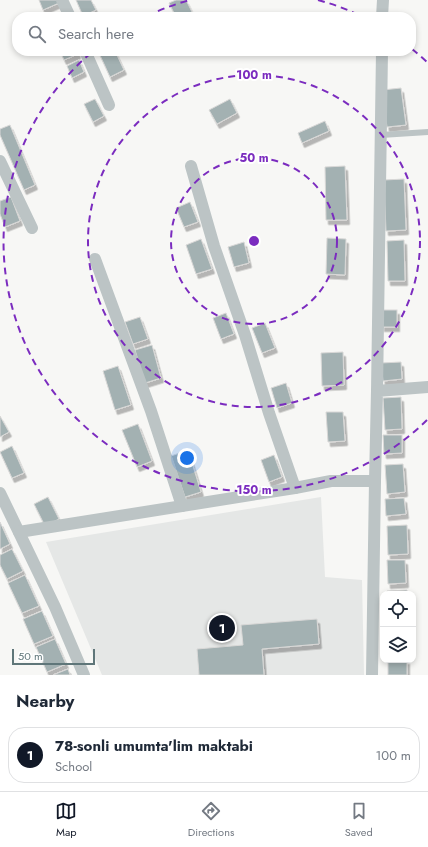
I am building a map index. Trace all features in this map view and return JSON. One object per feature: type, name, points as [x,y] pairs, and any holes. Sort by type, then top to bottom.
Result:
[{"type":"street","points":[[62,0],[68,12]]},
{"type":"street","points":[[382,12],[383,0]]},
{"type":"street","points":[[87,56],[109,106]]},
{"type":"street","points":[[372,675],[382,56]]},
{"type":"street","points":[[0,161],[32,228]]},
{"type":"street","points":[[191,166],[214,246],[295,488]]},
{"type":"street","points":[[95,259],[151,411],[182,506]]},
{"type":"street","points":[[377,391],[428,387]]},
{"type":"street","points":[[19,532],[331,481],[375,481]]},
{"type":"street","points":[[0,493],[55,607],[84,675]]},
{"type":"lane","points":[[381,135],[428,132]]},
{"type":"shaded area","points":[[321,497],[325,577],[362,580],[364,675],[102,675],[46,542]]},
{"type":"building","points":[[39,0],[58,0],[59,3],[43,10]]},
{"type":"building","points":[[76,0],[91,0],[96,10],[92,12],[81,12]]},
{"type":"building","points":[[176,0],[186,0],[192,12],[174,12],[169,3]]},
{"type":"building","points":[[62,56],[73,56],[64,60]]},
{"type":"building","points":[[100,56],[117,56],[124,70],[110,77]]},
{"type":"building","points":[[79,60],[84,72],[72,78],[67,66]]},
{"type":"building","points":[[401,88],[406,125],[387,127],[382,90]]},
{"type":"building","points":[[95,99],[104,116],[93,122],[84,104]]},
{"type":"building","points":[[230,99],[237,113],[217,124],[209,110]]},
{"type":"building","points":[[325,121],[329,131],[302,143],[298,133]]},
{"type":"building","points":[[10,125],[35,185],[24,190],[0,135],[0,129]]},
{"type":"building","points":[[345,166],[347,220],[326,220],[325,167]]},
{"type":"building","points":[[404,179],[406,230],[386,231],[384,180]]},
{"type":"building","points":[[11,197],[20,221],[5,227],[0,214],[0,201]]},
{"type":"building","points":[[190,202],[198,222],[184,227],[176,208]]},
{"type":"building","points":[[327,238],[346,239],[345,275],[326,274]]},
{"type":"building","points":[[201,239],[212,269],[196,274],[186,245]]},
{"type":"building","points":[[404,240],[405,281],[388,281],[387,241]]},
{"type":"building","points":[[244,242],[249,263],[234,267],[228,247]]},
{"type":"building","points":[[382,310],[397,310],[397,327],[382,327]]},
{"type":"building","points":[[226,313],[234,334],[221,339],[213,318]]},
{"type":"building","points":[[140,317],[148,339],[133,344],[125,322]]},
{"type":"building","points":[[265,323],[275,348],[262,353],[252,328]]},
{"type":"building","points":[[152,345],[161,378],[145,383],[135,350]]},
{"type":"building","points":[[343,352],[344,385],[322,386],[321,353]]},
{"type":"building","points":[[401,362],[402,379],[383,381],[381,363]]},
{"type":"building","points":[[118,366],[131,405],[115,410],[103,371]]},
{"type":"building","points":[[286,383],[292,403],[277,408],[271,388]]},
{"type":"building","points":[[401,397],[402,429],[385,430],[383,398]]},
{"type":"building","points":[[326,412],[343,412],[345,441],[328,442]]},
{"type":"building","points":[[0,416],[9,432],[0,437]]},
{"type":"building","points":[[138,424],[152,461],[137,467],[122,430]]},
{"type":"building","points":[[383,435],[402,435],[402,453],[384,454]]},
{"type":"building","points":[[12,446],[24,473],[12,478],[0,452]]},
{"type":"building","points":[[188,450],[201,492],[185,497],[171,456]]},
{"type":"building","points":[[274,455],[282,477],[269,482],[261,460]]},
{"type":"building","points":[[403,464],[405,492],[387,494],[385,465]]},
{"type":"building","points":[[48,497],[59,519],[45,526],[34,504]]},
{"type":"building","points":[[404,498],[406,514],[386,516],[385,499]]},
{"type":"building","points":[[0,522],[10,544],[0,549]]},
{"type":"building","points":[[407,525],[408,554],[388,555],[387,526]]},
{"type":"building","points":[[12,549],[23,571],[7,579],[0,565],[0,555]]},
{"type":"building","points":[[387,560],[405,560],[406,583],[388,584]]},
{"type":"building","points":[[25,575],[39,606],[22,613],[8,583]]},
{"type":"building","points":[[42,611],[53,636],[34,644],[23,619]]},
{"type":"building","points":[[317,619],[319,644],[262,649],[264,675],[199,675],[197,649],[243,645],[241,625]]},
{"type":"building","points":[[55,639],[66,664],[47,672],[36,647]]},
{"type":"building","points":[[388,663],[407,663],[407,675],[388,675]]},
{"type":"building","points":[[68,669],[70,675],[53,675]]},
{"type":"place","name":"78-sonli umumta'lim maktabi","points":[[222,628]]}]
